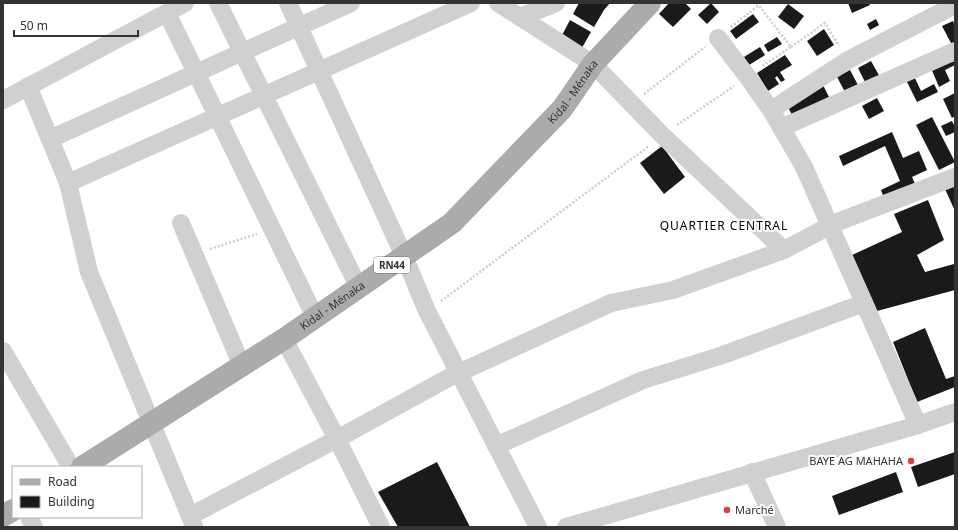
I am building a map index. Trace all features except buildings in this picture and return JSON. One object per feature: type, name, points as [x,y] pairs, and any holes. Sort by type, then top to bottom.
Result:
[{"type":"main road","name":"Kidal - Ménaka","points":[[84,466],[284,339],[452,223],[562,109],[593,64],[650,3]]},
{"type":"main road","points":[[3,516],[12,511]]},
{"type":"street","points":[[3,100],[185,3]]},
{"type":"street","points":[[218,3],[359,288]]},
{"type":"street","points":[[288,3],[404,256],[427,311],[538,527]]},
{"type":"street","points":[[50,139],[351,3]]},
{"type":"street","points":[[68,183],[471,3]]},
{"type":"street","points":[[498,3],[593,64],[662,135],[784,250]]},
{"type":"street","points":[[520,17],[556,3]]},
{"type":"street","points":[[771,110],[848,60],[955,5]]},
{"type":"street","points":[[167,13],[315,317]]},
{"type":"street","points":[[718,38],[748,76],[771,110],[804,167],[918,425]]},
{"type":"street","points":[[781,128],[955,51]]},
{"type":"street","points":[[28,86],[68,183],[89,272],[192,521],[450,377],[460,374],[611,303],[673,290],[784,250],[830,226],[955,177]]},
{"type":"street","points":[[181,223],[242,366]]},
{"type":"street","points":[[496,446],[643,380],[720,356],[864,303]]},
{"type":"street","points":[[284,339],[337,439],[381,527]]},
{"type":"street","points":[[3,351],[70,466]]},
{"type":"street","points":[[566,527],[918,425],[955,412]]},
{"type":"street","points":[[752,472],[777,527]]},
{"type":"path","points":[[631,104],[718,38],[758,4],[791,47]]},
{"type":"path","points":[[427,311],[662,135],[825,23],[848,60]]},
{"type":"path","points":[[195,254],[272,229]]},
{"type":"place","name":"BAYE AG MAHAHA","points":[[911,461]]},
{"type":"place","name":"Marché","points":[[727,510]]},
{"type":"district","name":"QUARTIER CENTRAL","points":[[724,226]]}]
